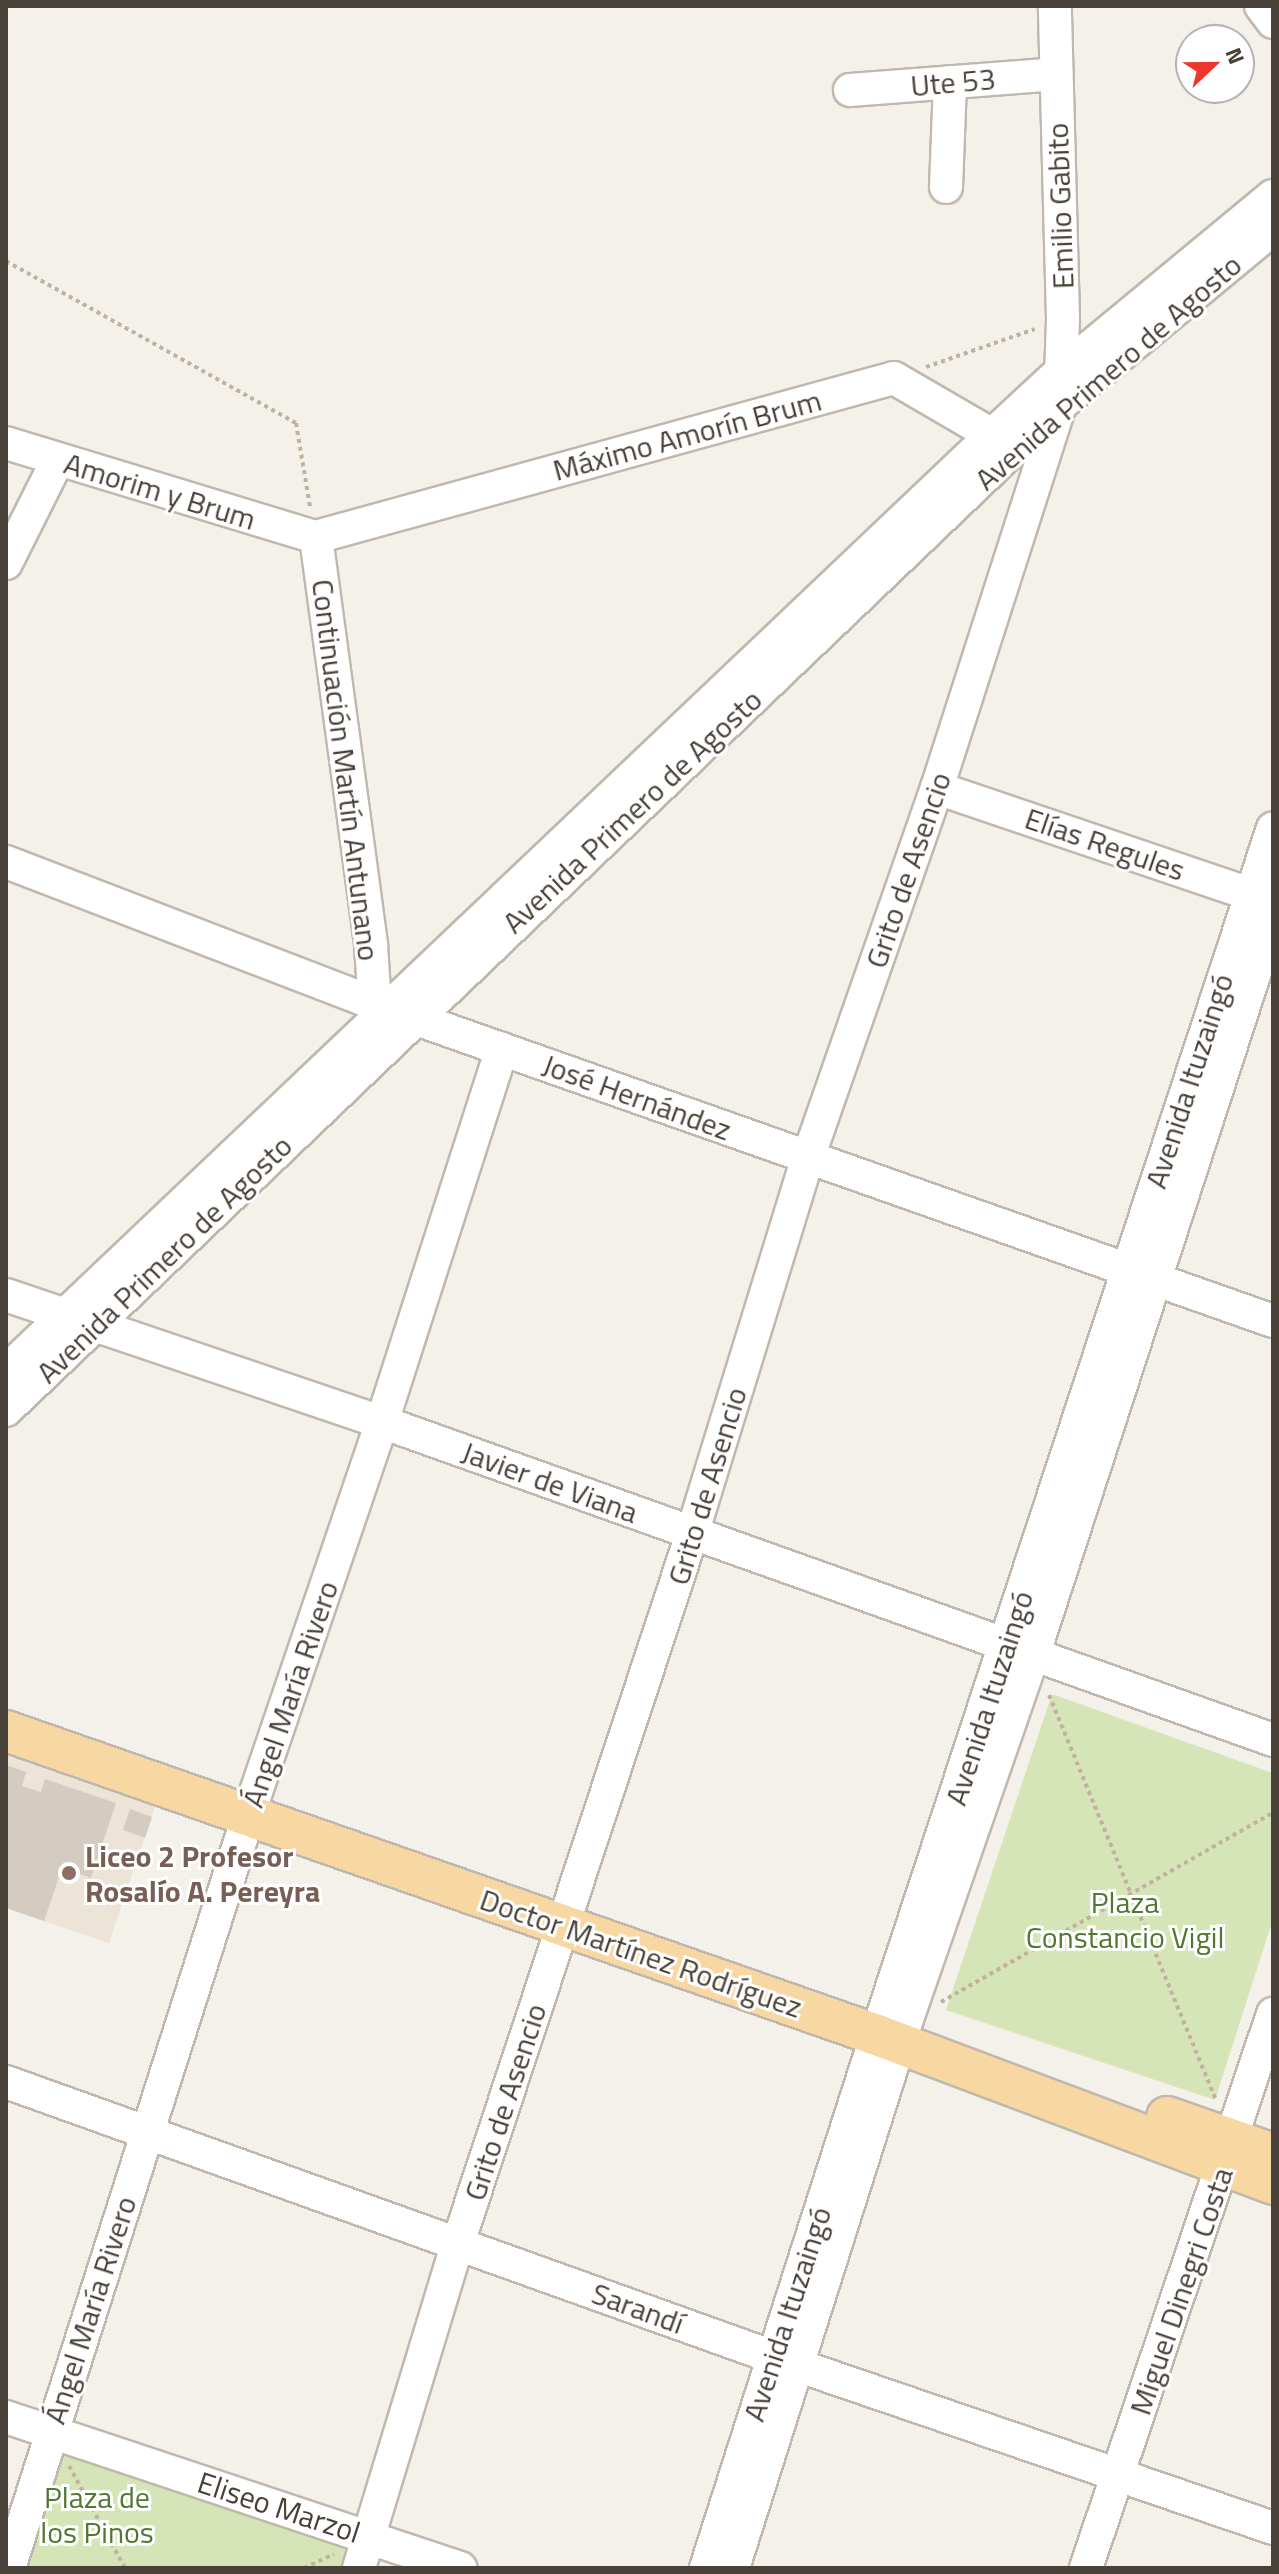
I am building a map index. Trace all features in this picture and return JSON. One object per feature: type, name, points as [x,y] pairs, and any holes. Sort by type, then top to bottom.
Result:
[{"type":"main road","name":"Doctor Martínez Rodríguez","points":[[6,1708],[252,1805],[891,2029],[1227,2153],[1273,2184]]},
{"type":"main road","name":"Doctor Martínez Rodríguez","points":[[6,1731],[252,1805]]},
{"type":"main road","name":"Doctor Martínez Rodríguez","points":[[1227,2153],[1273,2154]]},
{"type":"street","name":"Emilio Gabito","points":[[1055,6],[1063,319],[1060,405]]},
{"type":"street","points":[[1261,6],[1273,22]]},
{"type":"street","name":"Ute 53","points":[[850,90],[1056,74]]},
{"type":"street","points":[[946,187],[950,82]]},
{"type":"street","name":"Avenida Primero de Agosto","points":[[1016,450],[1060,372],[1273,196]]},
{"type":"street","name":"Avenida Primero de Agosto","points":[[6,1371],[392,1010],[1016,450],[1060,405],[1273,229]]},
{"type":"street","points":[[894,378],[1016,450]]},
{"type":"street","name":"Máximo Amorín Brum","points":[[316,537],[894,378]]},
{"type":"street","name":"Amorim y Brum","points":[[6,443],[57,461],[316,537]]},
{"type":"street","name":"Grito de Asencio","points":[[359,2568],[458,2243],[692,1534],[808,1158],[937,788],[1016,450]]},
{"type":"street","points":[[6,563],[57,461]]},
{"type":"street","points":[[6,503],[40,496]]},
{"type":"street","name":"Continuación Martín Antunano","points":[[316,537],[369,930],[392,1010]]},
{"type":"street","name":"Elías Regules","points":[[937,788],[1266,904]]},
{"type":"street","name":"Avenida Ituzaingó","points":[[706,2568],[785,2361],[891,2029],[1020,1651],[1140,1273],[1266,904],[1273,828]]},
{"type":"street","name":"José Hernández","points":[[6,862],[392,1010],[1273,1321]]},
{"type":"street","name":"Avenida Primero de Agosto","points":[[6,1410],[94,1327],[392,1010]]},
{"type":"street","name":"Ángel María Rivero","points":[[9,2568],[252,1805],[382,1422],[502,1049]]},
{"type":"street","name":"Javier de Viana","points":[[6,1295],[63,1317],[382,1422],[1273,1740]]},
{"type":"street","name":"Miguel Dinegri Costa","points":[[1086,2568],[1273,2014]]},
{"type":"street","name":"Sarandí","points":[[6,2082],[785,2361],[1273,2528]]},
{"type":"street","name":"Avenida Ituzaingó","points":[[733,2568],[785,2361]]},
{"type":"street","name":"Eliseo Marzol","points":[[6,2417],[461,2568]]},
{"type":"path","points":[[6,261],[296,423],[316,537]]},
{"type":"path","points":[[894,378],[1063,319]]},
{"type":"path","points":[[1020,1651],[1131,1894],[1227,2153]]},
{"type":"path","points":[[891,2029],[1273,1813]]},
{"type":"path","points":[[50,2432],[125,2568]]},
{"type":"shaded area","name":"Liceo 2 Profesor Rosalío A. Pereyra","points":[[6,1753],[156,1804],[109,1943],[6,1908]]},
{"type":"green space","name":"Plaza Constancio Vigil","points":[[1052,1694],[1273,1773],[1273,1919],[1215,2100],[946,2010]]},
{"type":"green space","name":"Plaza de los Pinos","points":[[61,2449],[353,2543],[345,2568],[23,2568]]},
{"type":"building","points":[[6,1765],[26,1772],[22,1786],[41,1792],[45,1779],[116,1803],[91,1878],[62,1868],[44,1921],[6,1908]]},
{"type":"building","points":[[130,1809],[152,1817],[145,1838],[123,1830]]},
{"type":"place","name":"Liceo 2 Profesor Rosalío A. Pereyra","points":[[69,1873]]}]
